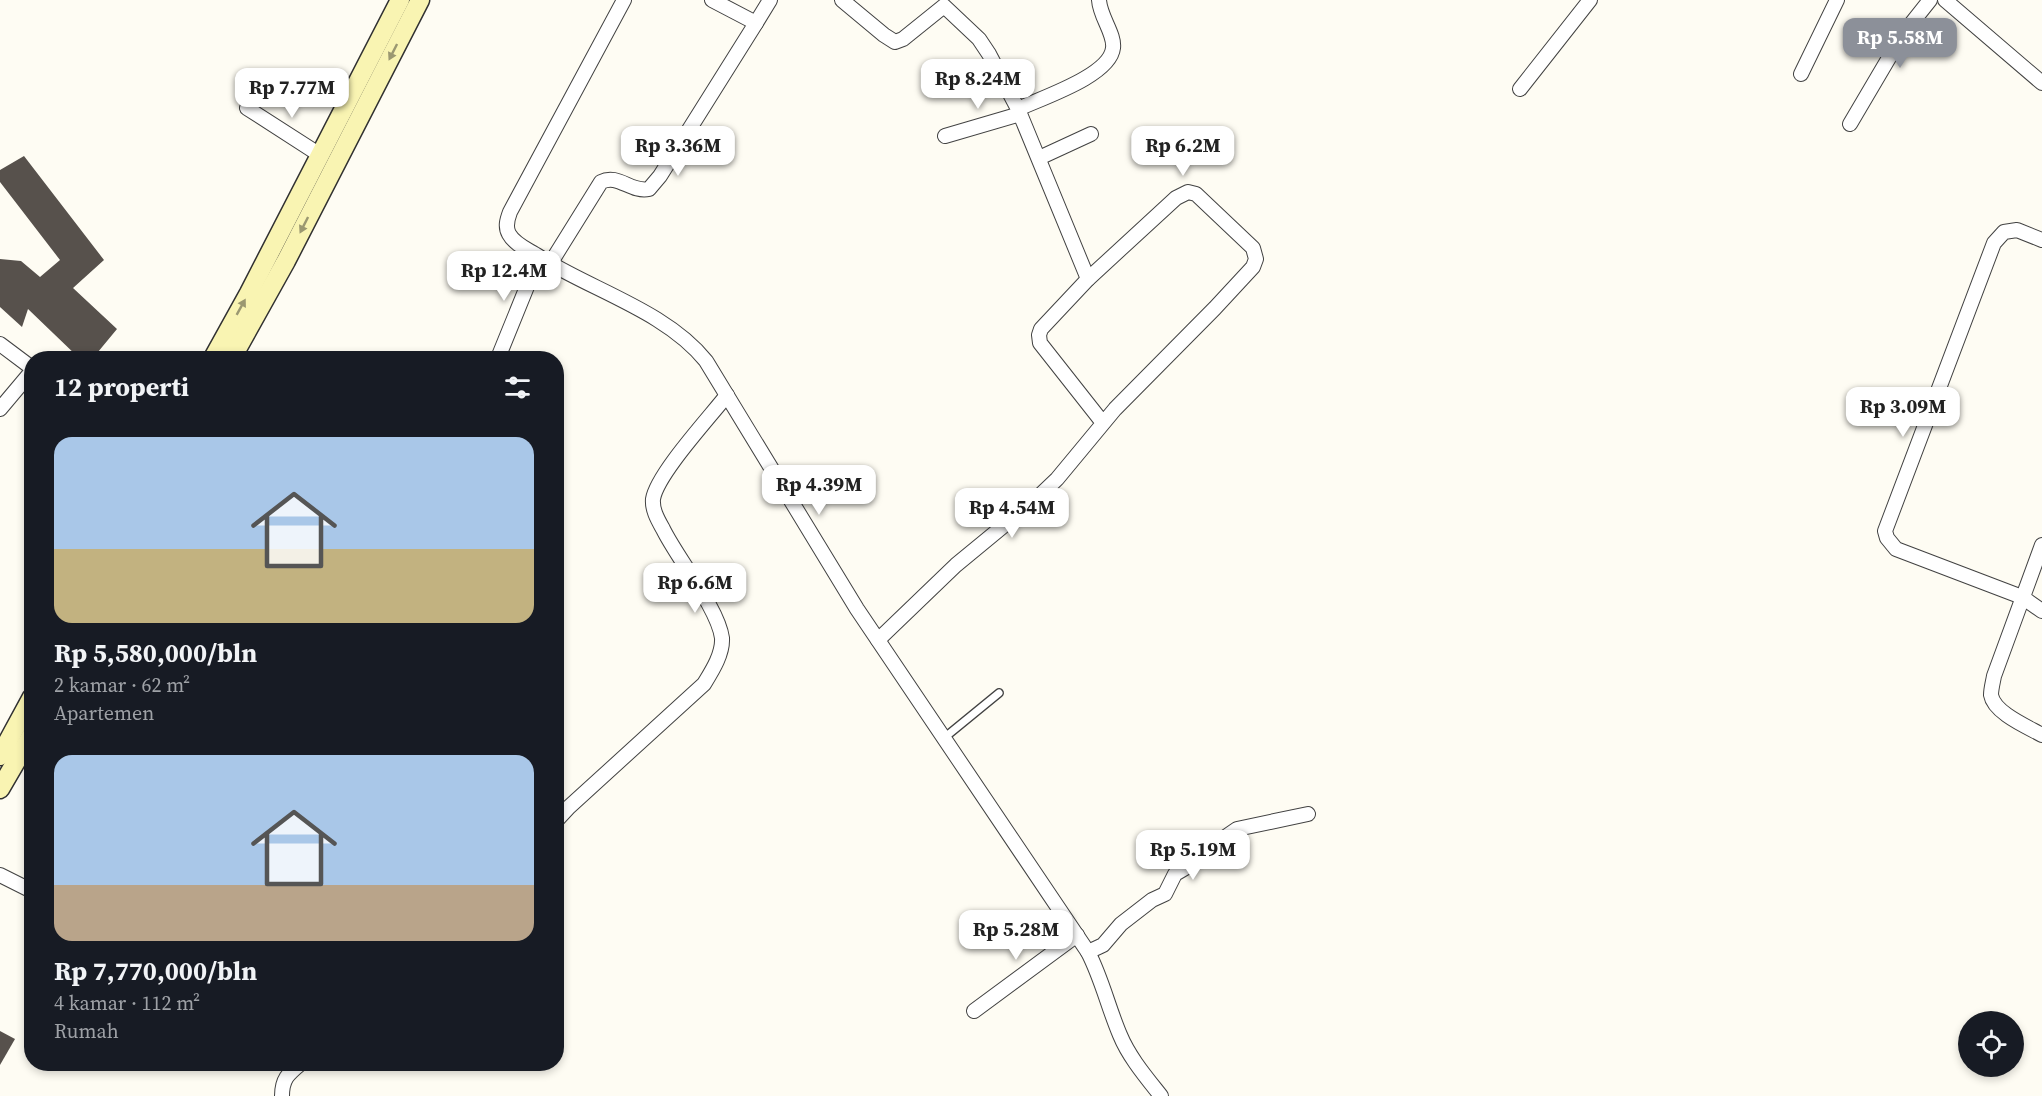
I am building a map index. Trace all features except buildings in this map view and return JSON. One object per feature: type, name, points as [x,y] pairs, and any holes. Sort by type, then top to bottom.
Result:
[{"type":"main road","points":[[217,351],[398,6],[420,0]]},
{"type":"main road","points":[[236,351],[286,261],[398,6]]},
{"type":"main road","points":[[0,756],[24,712]]},
{"type":"main road","points":[[0,789],[24,748]]},
{"type":"street","points":[[624,0],[510,212],[506,223],[509,233],[516,242],[545,260],[627,303],[681,336],[706,361],[851,599],[1088,952],[1100,974],[1120,1037],[1153,1093]]},
{"type":"street","points":[[712,0],[756,23]]},
{"type":"street","points":[[501,351],[545,260],[601,182],[608,178],[641,191],[649,189],[660,176],[770,0]]},
{"type":"street","points":[[842,0],[895,42],[903,39],[948,3],[980,39],[1019,112],[1088,279]]},
{"type":"street","points":[[945,136],[1019,112],[1102,68],[1110,58],[1113,47],[1112,38],[1102,17],[1099,0]]},
{"type":"street","points":[[1520,89],[1590,0]]},
{"type":"street","points":[[1801,74],[1837,0]]},
{"type":"street","points":[[1850,124],[1903,34],[1930,0]]},
{"type":"street","points":[[1945,0],[2042,83]]},
{"type":"street","points":[[247,108],[320,155]]},
{"type":"street","points":[[1039,158],[1091,134]]},
{"type":"street","points":[[878,640],[956,565],[1057,479],[1102,423],[1253,267],[1256,259],[1253,248],[1196,194],[1188,192],[1176,198],[1088,279],[1041,329],[1040,343],[1102,423]]},
{"type":"street","points":[[2042,240],[2017,230],[2004,232],[1994,243],[1885,531],[1887,538],[1896,549],[2022,597],[2042,610]]},
{"type":"street","points":[[0,344],[24,363]]},
{"type":"street","points":[[0,409],[24,379]]},
{"type":"street","points":[[564,812],[704,684],[716,661],[722,637],[717,621],[667,538],[655,513],[653,501],[665,472],[727,395]]},
{"type":"street","points":[[2042,545],[1994,676],[1991,694],[1999,709],[2042,735]]},
{"type":"street","points":[[1088,952],[1103,945],[1121,924],[1152,900],[1165,894],[1175,874],[1192,864],[1205,851],[1237,829],[1308,814]]},
{"type":"street","points":[[0,875],[24,887]]},
{"type":"street","points":[[974,1011],[1077,935]]},
{"type":"street","points":[[282,1096],[282,1084],[286,1075],[291,1071]]},
{"type":"lane","points":[[944,738],[999,693]]}]
